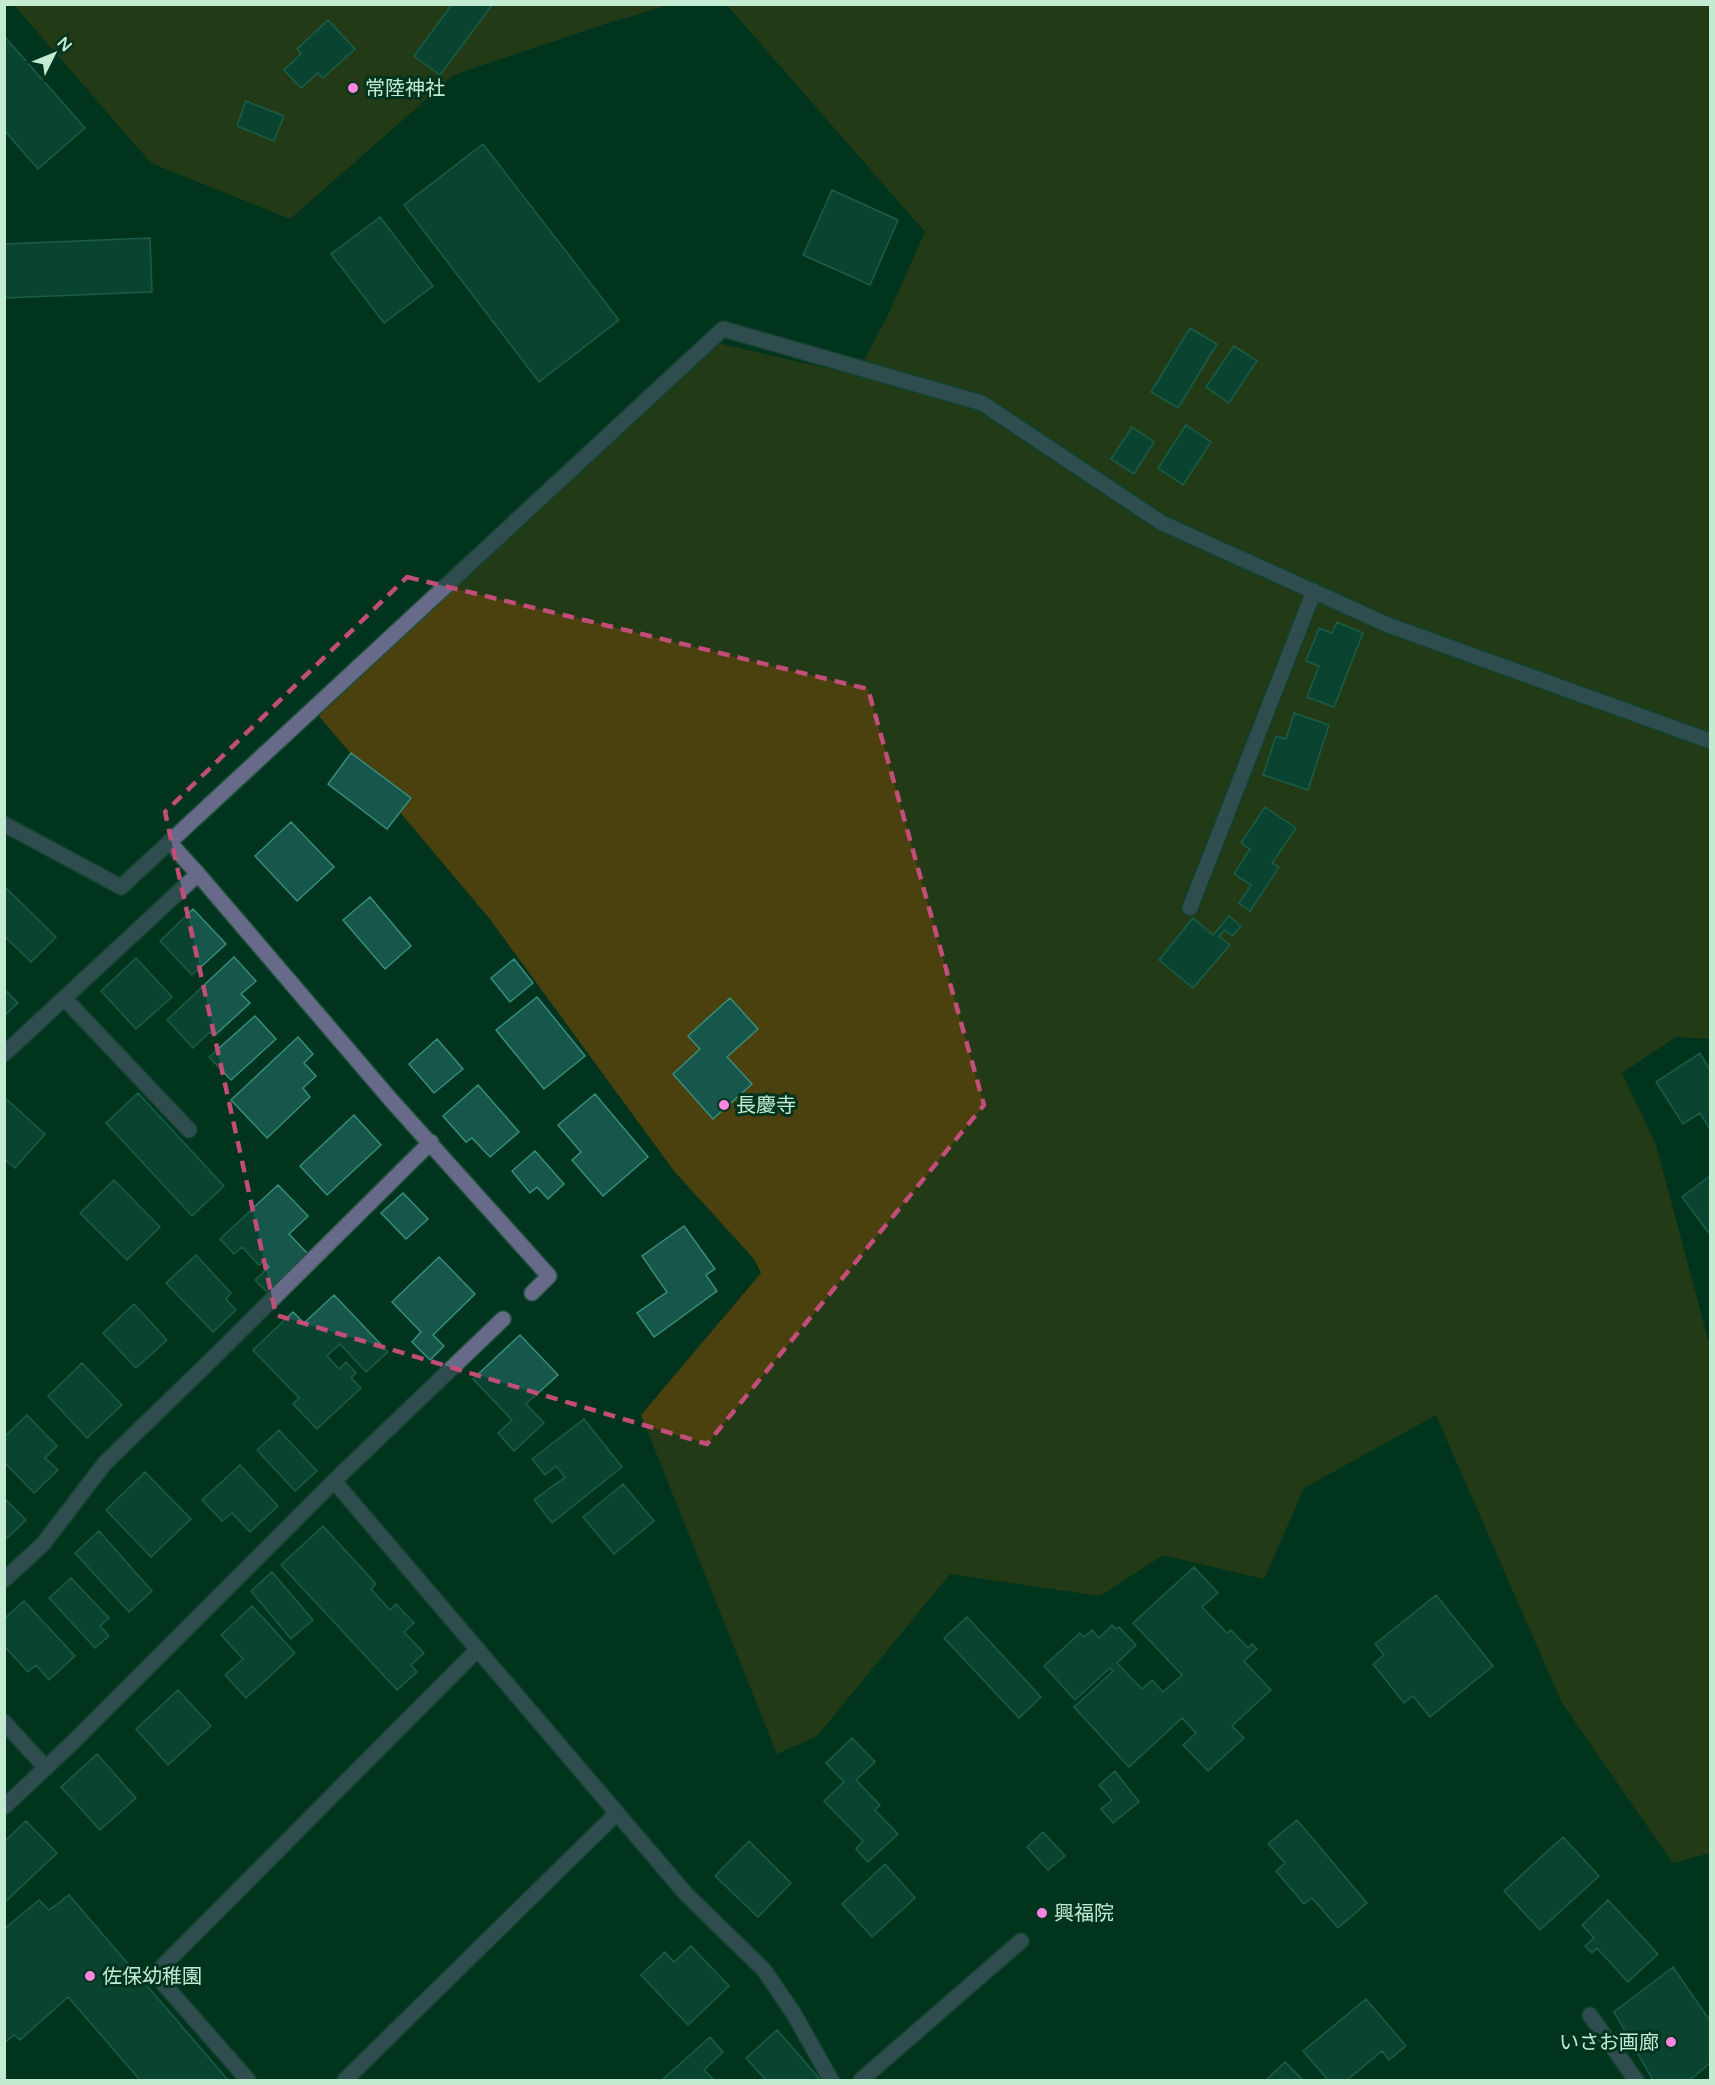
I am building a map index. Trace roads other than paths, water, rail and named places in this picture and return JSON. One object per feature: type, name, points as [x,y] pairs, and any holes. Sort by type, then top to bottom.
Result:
[{"type":"street","points":[[4,824],[121,886],[723,328],[982,403],[1162,523],[1388,625],[1710,741]]},
{"type":"street","points":[[1191,908],[1314,591]]},
{"type":"street","points":[[169,842],[391,1100],[549,1276],[532,1293]]},
{"type":"street","points":[[4,1054],[198,874]]},
{"type":"street","points":[[64,999],[189,1130]]},
{"type":"street","points":[[4,1580],[43,1544],[105,1463],[430,1142]]},
{"type":"street","points":[[4,1807],[334,1481],[503,1319]]},
{"type":"street","points":[[334,1481],[686,1894],[764,1970],[794,2014],[831,2080]]},
{"type":"street","points":[[248,2080],[155,1974],[478,1649]]},
{"type":"street","points":[[4,1722],[46,1768]]},
{"type":"street","points":[[345,2080],[617,1813]]},
{"type":"street","points":[[861,2080],[1021,1941]]},
{"type":"street","points":[[1590,2015],[1636,2080]]},
{"type":"place","name":"常陸神社","points":[[353,88]]},
{"type":"place","name":"長慶寺","points":[[724,1105]]},
{"type":"place","name":"興福院","points":[[1042,1913]]},
{"type":"place","name":"佐保幼稚園","points":[[90,1976]]},
{"type":"place","name":"いさお画廊","points":[[1671,2042]]}]
